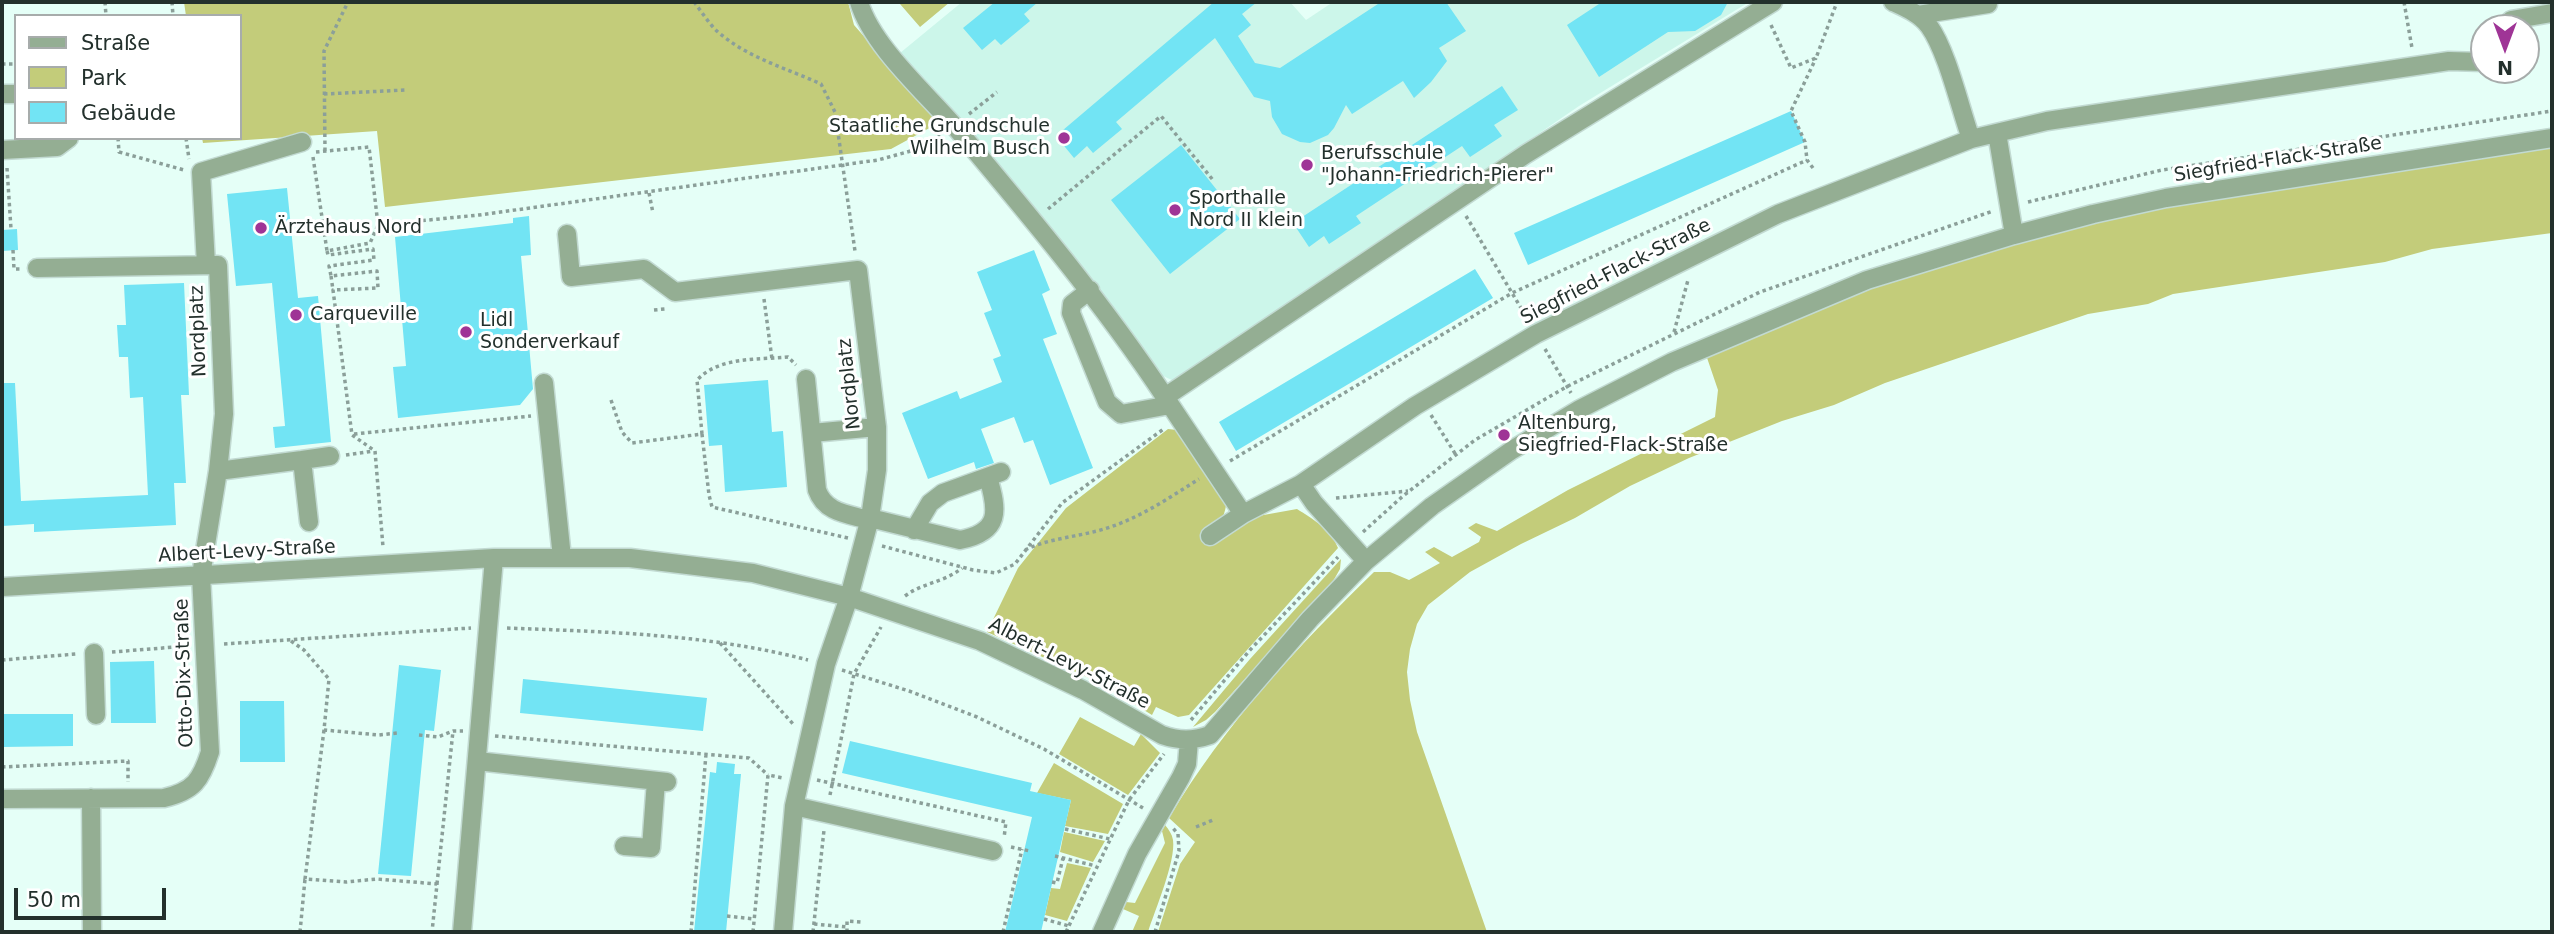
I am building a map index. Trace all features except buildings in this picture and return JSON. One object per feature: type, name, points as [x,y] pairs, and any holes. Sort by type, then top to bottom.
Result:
[{"type":"street","points":[[859,2],[865,20],[877,37],[1090,290],[1243,514]]},
{"type":"street","points":[[1893,2],[1918,15],[1929,26],[1945,60],[1971,139]]},
{"type":"street","points":[[1090,290],[1072,304],[1070,313],[1107,402],[1121,414],[1168,401],[1296,308],[1526,154],[1768,4]]},
{"type":"street","points":[[1918,15],[1988,4]]},
{"type":"street","name":"Siegfried-Flack-Straße","points":[[1210,536],[1243,514],[1301,484],[1423,402],[1536,334],[1778,214],[1971,139],[2047,121],[2449,61],[2470,62]]},
{"type":"street","points":[[1997,133],[2014,235]]},
{"type":"street","name":"Siegfried-Flack-Straße","points":[[1182,740],[1210,735],[1310,619],[1366,561],[1462,483],[1580,409],[1672,362],[1867,280],[2014,235],[2166,198],[2552,138]]},
{"type":"street","points":[[4,150],[57,147],[66,140]]},
{"type":"street","points":[[212,265],[201,172],[302,142]]},
{"type":"street","points":[[567,234],[571,277],[644,269],[675,292],[858,270]]},
{"type":"street","name":"Nordplatz","points":[[37,268],[212,265],[223,414],[218,471],[201,575]]},
{"type":"street","name":"Nordplatz","points":[[849,597],[869,519],[877,470],[877,427],[858,270]]},
{"type":"street","points":[[806,379],[817,490],[821,502],[834,510],[914,530],[960,540],[972,538],[988,530],[994,518],[995,475],[943,493],[930,503],[914,530]]},
{"type":"street","points":[[544,383],[562,558]]},
{"type":"street","points":[[812,433],[877,427]]},
{"type":"street","points":[[218,471],[330,456]]},
{"type":"street","points":[[302,460],[309,522]]},
{"type":"street","points":[[1301,484],[1314,503],[1366,561]]},
{"type":"street","points":[[462,932],[494,558]]},
{"type":"street","name":"Albert-Levy-Straße","points":[[2,587],[494,558],[630,558],[753,573],[849,597],[980,641],[1083,690],[1152,730],[1182,740]]},
{"type":"street","name":"Otto-Dix-Straße","points":[[2,799],[164,798],[182,794],[202,776],[210,752],[201,575]]},
{"type":"street","points":[[783,932],[794,806],[826,664],[849,597]]},
{"type":"street","points":[[94,653],[96,715]]},
{"type":"street","points":[[1102,932],[1157,816],[1187,764],[1182,740]]},
{"type":"street","points":[[477,761],[662,781],[651,848],[624,846]]},
{"type":"street","points":[[91,798],[92,932]]},
{"type":"street","points":[[794,806],[993,851]]},
{"type":"path","points":[[325,151],[324,51],[348,2]]},
{"type":"path","points":[[694,2],[716,31],[751,56],[821,84],[835,112],[858,270]]},
{"type":"path","points":[[1813,168],[1807,160],[1805,142],[1791,111],[1816,58],[1837,2]]},
{"type":"path","points":[[2404,2],[2415,67]]},
{"type":"path","points":[[1768,4],[1791,68],[1816,58]]},
{"type":"path","points":[[324,94],[405,90]]},
{"type":"path","points":[[377,225],[479,215],[878,160],[918,149],[954,126],[996,92]]},
{"type":"path","points":[[1066,932],[1129,800],[1182,740],[1250,650],[1350,544],[1410,490],[1475,440],[1568,386],[1760,292],[2010,206],[2162,170],[2552,111]]},
{"type":"path","points":[[1033,221],[1161,116],[1213,180]]},
{"type":"path","points":[[118,140],[119,152],[190,172]]},
{"type":"path","points":[[327,253],[370,243],[377,225],[369,147],[313,153],[352,435],[374,451],[385,565]]},
{"type":"path","points":[[4,150],[11,229]]},
{"type":"path","points":[[1026,550],[1126,521],[1512,293],[1807,160]]},
{"type":"path","points":[[649,192],[653,213]]},
{"type":"path","points":[[1470,222],[1580,409]]},
{"type":"path","points":[[327,253],[373,249],[374,260],[330,266]]},
{"type":"path","points":[[13,250],[14,269]]},
{"type":"path","points":[[1674,332],[1695,256]]},
{"type":"path","points":[[331,276],[377,271],[378,288],[333,290]]},
{"type":"path","points":[[765,304],[772,359]]},
{"type":"path","points":[[702,434],[697,380],[705,372],[723,363],[788,358],[799,368],[800,376],[806,379]]},
{"type":"path","points":[[1423,402],[1456,455]]},
{"type":"path","points":[[352,435],[547,414]]},
{"type":"path","points":[[351,454],[374,451]]},
{"type":"path","points":[[1314,503],[1410,490]]},
{"type":"path","points":[[854,674],[868,646],[892,610],[915,588],[947,579],[962,568]]},
{"type":"path","points":[[2,660],[489,627],[649,634],[719,641],[826,664],[977,717],[1044,749],[1167,822],[1178,834],[1180,851],[1155,932]]},
{"type":"path","points":[[289,640],[304,650],[330,679],[300,932]]},
{"type":"path","points":[[719,641],[791,724],[811,730]]},
{"type":"path","points":[[324,730],[379,735],[397,733]]},
{"type":"path","points":[[419,735],[438,737],[452,731],[432,932]]},
{"type":"path","points":[[479,735],[749,758],[768,775],[801,779],[1006,822],[1003,845],[1030,851]]},
{"type":"path","points":[[691,932],[706,754]]},
{"type":"path","points":[[2,767],[128,761],[128,798]]},
{"type":"path","points":[[753,932],[768,775]]},
{"type":"path","points":[[1196,827],[1213,820]]},
{"type":"path","points":[[1065,829],[1110,839]]},
{"type":"path","points":[[1003,932],[1022,849]]},
{"type":"path","points":[[1055,856],[1096,866]]},
{"type":"path","points":[[1052,882],[1056,883],[1063,858]]},
{"type":"path","points":[[306,879],[346,882],[377,879],[437,884]]},
{"type":"path","points":[[727,916],[754,919]]},
{"type":"path","points":[[1044,919],[1069,926]]},
{"type":"path","points":[[814,924],[847,930],[848,921],[861,922]]},
{"type":"shaded area","name":"Berufsschule \"Johann-Friedrich-Pierer\"","points":[[962,2],[1290,2],[1306,20],[1333,2],[1749,2],[1579,106],[1259,326],[1174,381],[1161,375],[1106,298],[1046,223],[900,53]]},
{"type":"green space","points":[[184,2],[848,2],[854,25],[937,120],[935,125],[891,149],[385,207],[377,131],[203,143],[202,140],[242,140],[242,14],[186,14]]},
{"type":"green space","points":[[950,2],[920,27],[900,4]]},
{"type":"green space","points":[[2552,138],[2552,233],[2432,249],[2385,262],[2173,294],[2148,304],[2088,314],[1885,383],[1834,405],[1782,421],[1689,458],[1630,486],[1575,518],[1470,572],[1428,605],[1417,624],[1407,672],[1417,732],[1487,932],[1158,932],[1180,864],[1195,842],[1169,818],[1213,751],[1238,719],[1318,628],[1374,572],[1390,572],[1409,580],[1440,563],[1425,552],[1434,547],[1452,557],[1479,542],[1481,537],[1468,528],[1476,523],[1497,531],[1568,490],[1715,417],[1718,390],[1704,349],[1867,280],[2093,214]]},
{"type":"green space","points":[[1168,429],[1177,430],[1227,499],[1214,543],[1258,516],[1297,509],[1326,530],[1338,548],[1189,715],[1178,717],[1156,707],[1152,715],[1098,682],[987,632],[1018,568],[1066,508]]},
{"type":"green space","points":[[1341,559],[1340,569],[1332,583],[1215,712],[1193,727],[1250,659]]},
{"type":"green space","points":[[1080,717],[1134,746],[1141,734],[1160,753],[1128,795],[1059,754]]},
{"type":"green space","points":[[1054,763],[1123,804],[1108,834],[1065,826],[1071,800],[1037,793]]},
{"type":"green space","points":[[1165,825],[1172,836],[1173,849],[1164,886],[1148,932],[1132,932],[1139,916],[1123,909],[1126,902],[1135,903],[1165,843],[1162,831]]},
{"type":"green space","points":[[1064,832],[1105,841],[1093,862],[1060,852]]},
{"type":"green space","points":[[1067,863],[1091,868],[1067,921],[1045,915],[1051,888],[1060,889]]},
{"type":"place","name":"Staatliche Grundschule Wilhelm Busch","points":[[1064,138]]},
{"type":"place","name":"Berufsschule \"Johann-Friedrich-Pierer\"","points":[[1307,165]]},
{"type":"place","name":"Sporthalle Nord II klein","points":[[1175,210]]},
{"type":"place","name":"Ärztehaus Nord","points":[[261,228]]},
{"type":"place","name":"Carqueville","points":[[296,315]]},
{"type":"place","name":"Lidl Sonderverkauf","points":[[466,332]]},
{"type":"place","name":"Altenburg, Siegfried-Flack-Straße","points":[[1504,435]]}]
